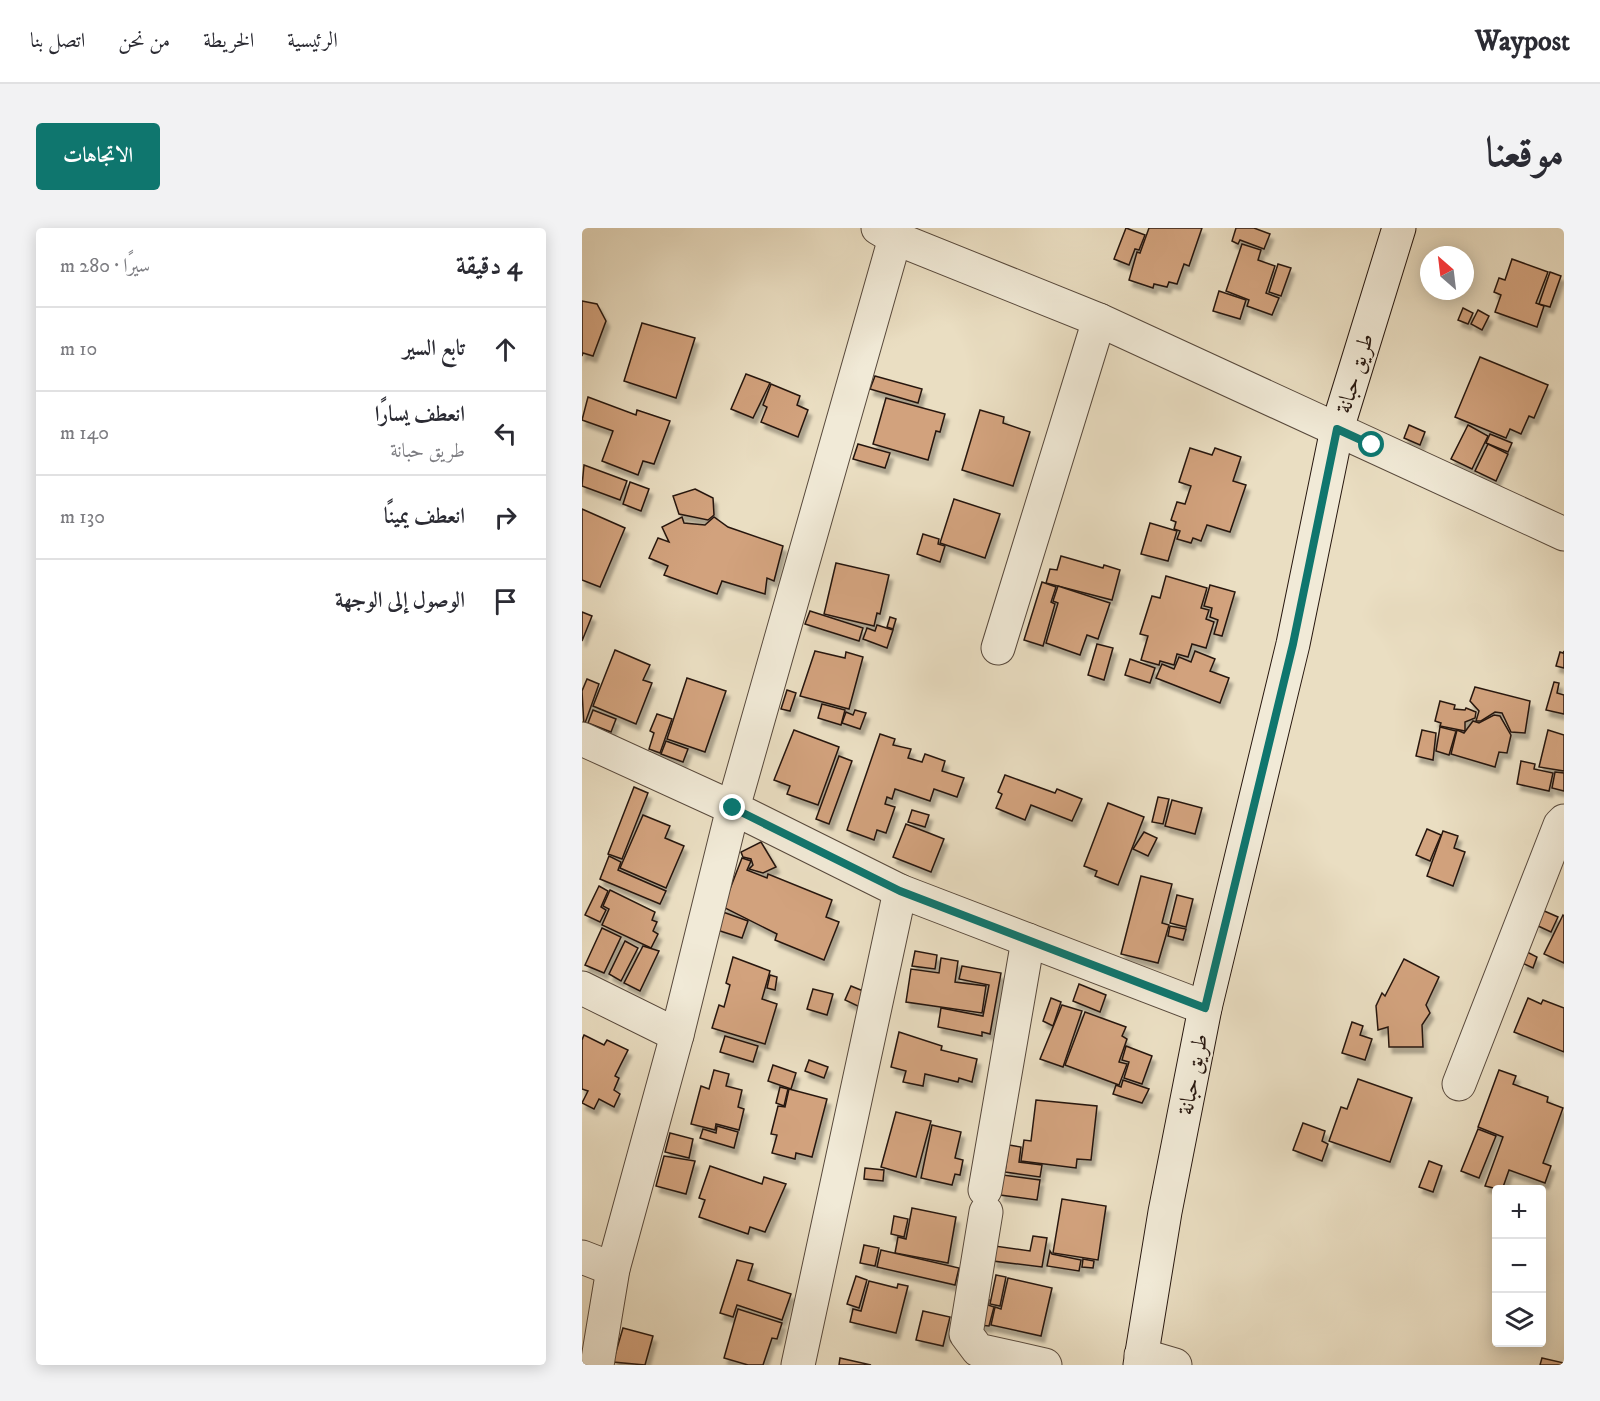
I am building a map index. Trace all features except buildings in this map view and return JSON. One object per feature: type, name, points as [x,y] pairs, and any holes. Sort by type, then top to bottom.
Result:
[{"type":"street","name":"طريق حبانة","points":[[1141,1360],[1165,1212],[1205,1008],[1293,644],[1337,429],[1399,228]]},
{"type":"street","points":[[597,1365],[613,1269],[677,1035],[733,808],[886,233],[1099,320],[1564,534]]},
{"type":"street","points":[[998,648],[1099,320]]},
{"type":"street","points":[[582,739],[733,808],[900,891],[1205,1008]]},
{"type":"street","points":[[1459,1084],[1560,825],[1564,821]]},
{"type":"street","points":[[798,1365],[900,891]]},
{"type":"street","points":[[1028,940],[966,1334],[978,1350],[1045,1365]]},
{"type":"street","points":[[582,988],[677,1035]]},
{"type":"street","points":[[582,1257],[613,1269]]},
{"type":"street","points":[[1141,1360],[1175,1365]]},
{"type":"route","points":[[733,808],[900,891],[1205,1008],[1293,644],[1337,429],[1372,445]]}]
